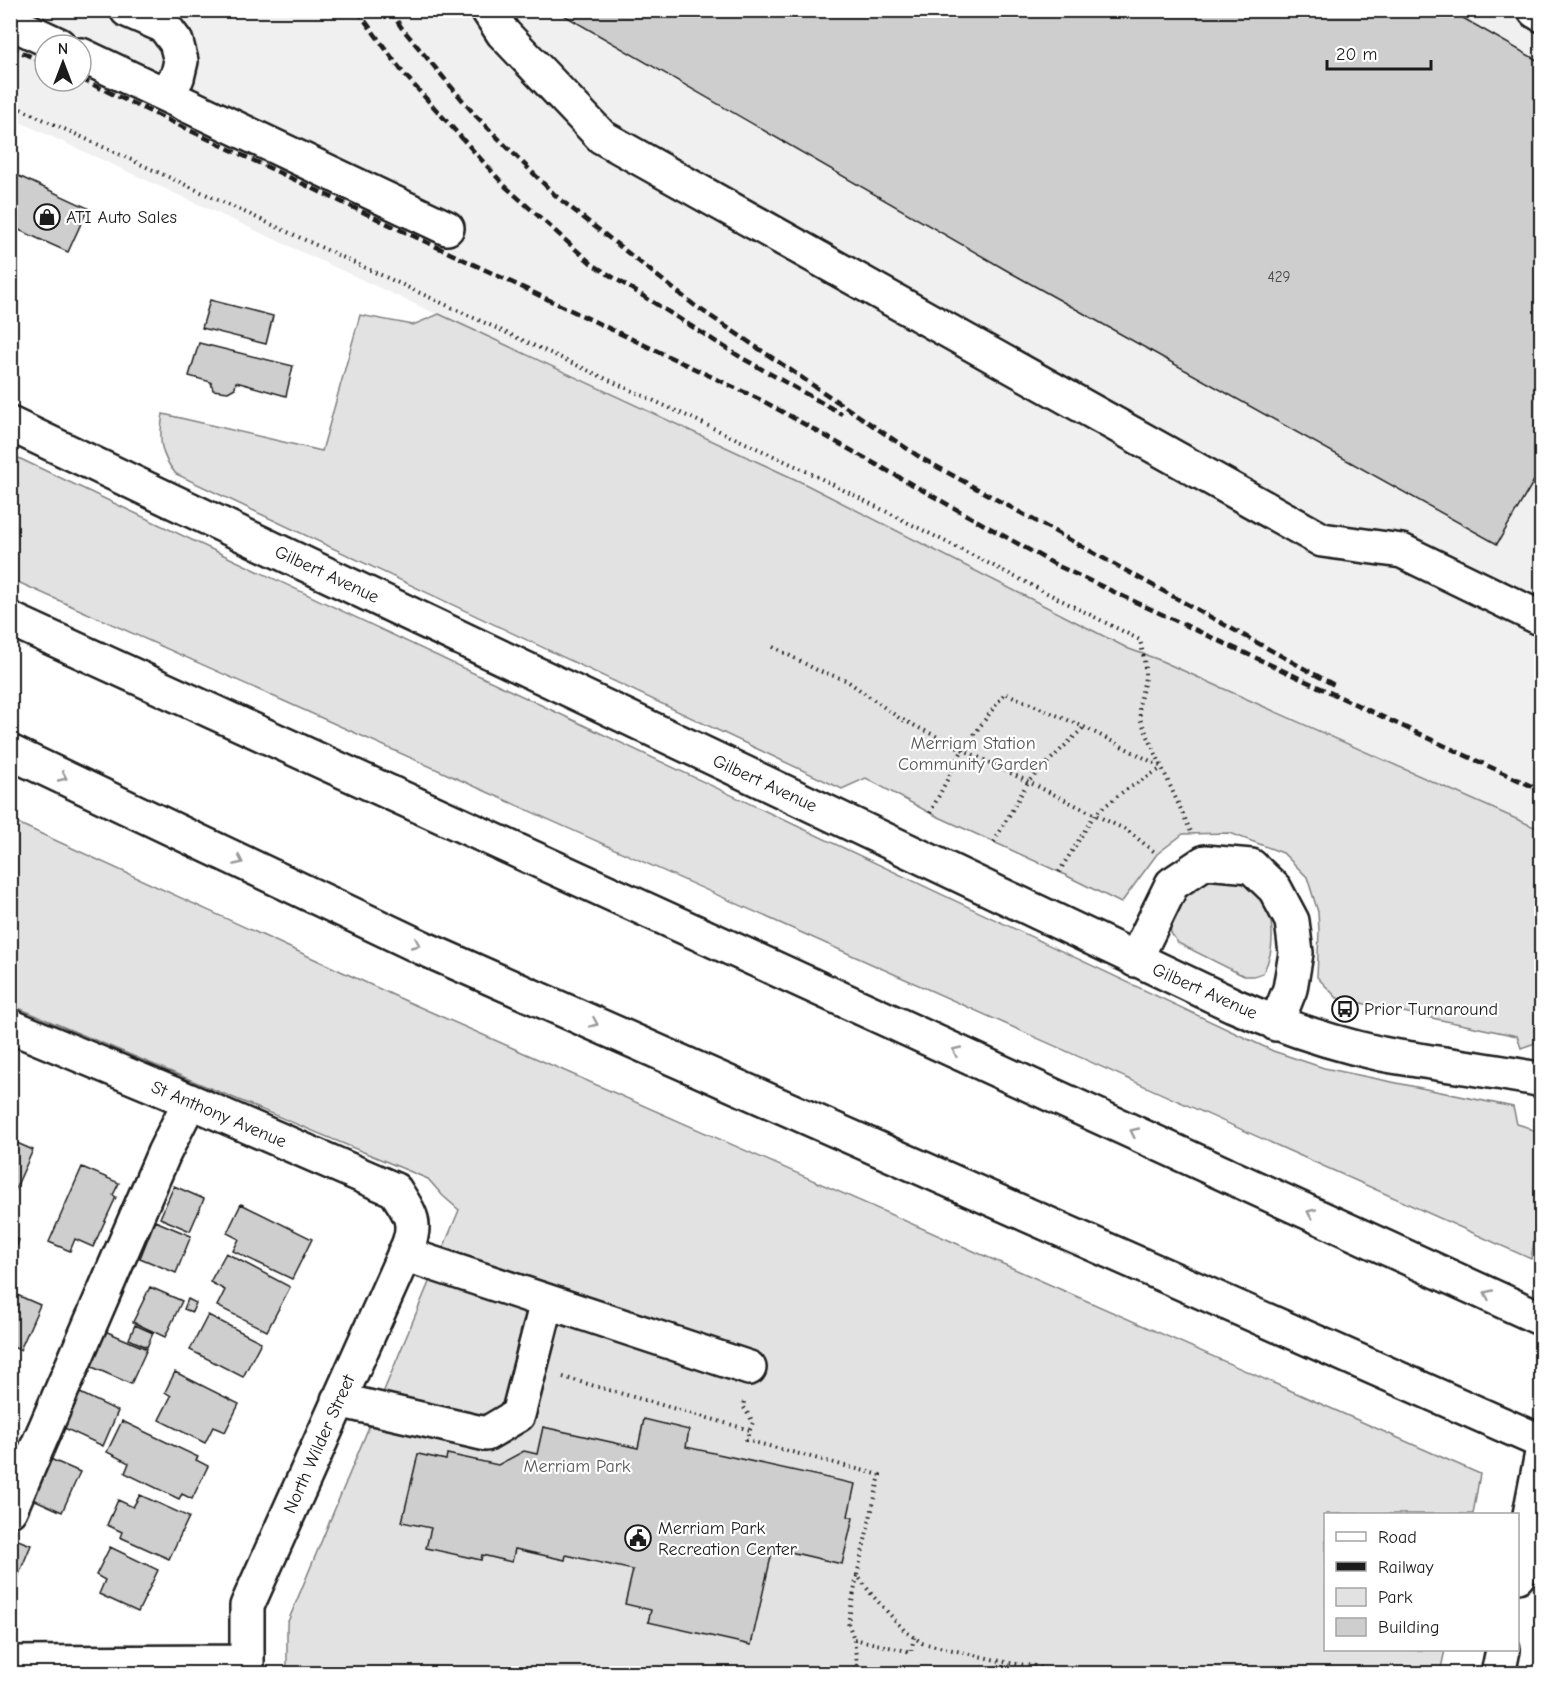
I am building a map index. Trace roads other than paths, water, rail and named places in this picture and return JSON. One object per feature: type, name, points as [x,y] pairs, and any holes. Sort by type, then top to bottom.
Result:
[{"type":"main road","points":[[127,10],[164,26],[176,42],[181,61],[177,78],[161,93]]},
{"type":"main road","points":[[488,10],[503,33],[602,137],[1322,540],[1402,551],[1542,619]]},
{"type":"main road","points":[[10,22],[33,33]]},
{"type":"main road","points":[[93,62],[447,228]]},
{"type":"main road","name":"Gilbert Avenue","points":[[10,424],[1135,960],[1276,1023],[1333,1042],[1382,1054],[1542,1080]]},
{"type":"main road","points":[[10,619],[1542,1318]]},
{"type":"main road","points":[[10,752],[423,948],[1542,1442]]},
{"type":"main road","points":[[1135,960],[1172,884],[1205,862],[1251,866],[1275,889],[1292,921],[1296,953],[1290,989],[1276,1023]]},
{"type":"main road","name":"St Anthony Avenue","points":[[10,1026],[395,1190],[412,1219]]},
{"type":"main road","points":[[10,1510],[164,1153],[190,1101]]},
{"type":"main road","name":"North Wilder Street","points":[[247,1668],[247,1605],[411,1238],[412,1219]]},
{"type":"main road","points":[[404,1254],[749,1368]]},
{"type":"main road","points":[[338,1401],[486,1434],[518,1415],[548,1302]]},
{"type":"main road","points":[[1519,1571],[1542,1453]]},
{"type":"main road","points":[[1498,1674],[1503,1651]]},
{"type":"main road","points":[[10,1663],[247,1668]]},
{"type":"railway","points":[[357,10],[404,74],[506,187],[592,264],[742,358],[842,414]]},
{"type":"railway","points":[[390,10],[401,27],[475,115],[556,196],[694,305],[921,458],[1336,686]]},
{"type":"railway","points":[[10,47],[33,58]]},
{"type":"railway","points":[[93,85],[763,401],[1056,565],[1542,791]]},
{"type":"place","name":"ATI Auto Sales","points":[[47,217]]},
{"type":"place","name":"Prior Turnaround","points":[[1345,1009]]},
{"type":"place","name":"Merriam Park Recreation Center","points":[[638,1538]]},
{"type":"park label","name":"Merriam Station Community Garden","points":[[973,753]]},
{"type":"park label","name":"Merriam Park","points":[[577,1466]]}]
